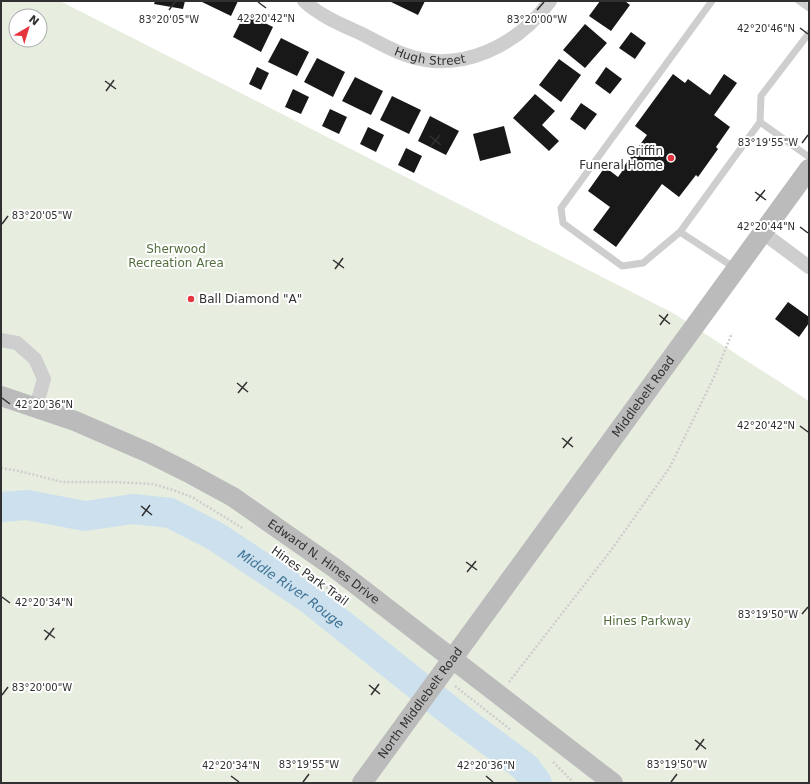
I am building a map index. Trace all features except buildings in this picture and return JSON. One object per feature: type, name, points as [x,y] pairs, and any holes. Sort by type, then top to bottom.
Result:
[{"type":"main road","name":"Middlebelt Road","points":[[478,624],[809,169]]},
{"type":"main road","name":"Edward N. Hines Drive","points":[[1,396],[76,420],[149,453],[233,497],[336,568],[613,783]]},
{"type":"main road","name":"North Middlebelt Road","points":[[362,783],[478,624]]},
{"type":"street","name":"Hugh Street","points":[[304,1],[309,6],[334,20],[399,52],[420,59],[437,61],[456,61],[475,57],[488,52],[503,44],[523,30],[550,1]]},
{"type":"street","points":[[763,233],[809,267]]},
{"type":"street","points":[[1,340],[17,344],[35,359],[44,379],[36,407]]},
{"type":"lane","points":[[712,1],[561,208],[563,223],[622,266],[643,263],[680,232],[760,122],[761,96],[809,33]]},
{"type":"lane","points":[[800,1],[809,8]]},
{"type":"lane","points":[[760,122],[809,157]]},
{"type":"lane","points":[[680,232],[737,269]]},
{"type":"path","points":[[499,694],[612,550],[670,467],[714,376],[732,333]]},
{"type":"path","points":[[1,468],[62,482],[153,484],[192,497],[250,533]]},
{"type":"path","name":"Hines Park Trail","points":[[318,581],[336,594]]},
{"type":"path","points":[[453,685],[515,733]]},
{"type":"path","points":[[547,757],[574,783]]},
{"type":"green space","points":[[1,1],[60,1],[673,313],[809,401],[809,783],[1,783]]},
{"type":"waterway","name":"Middle River Rouge","points":[[1,507],[27,505],[85,516],[133,509],[170,513],[215,536],[307,597],[459,718],[525,767],[537,783]]},
{"type":"place","name":"Griffin Funeral Home","points":[[671,158]]},
{"type":"place","name":"Ball Diamond \"A\"","points":[[191,299]]},
{"type":"park label","name":"Sherwood Recreation Area","points":[[176,256]]},
{"type":"park label","name":"Hines Parkway","points":[[647,621]]}]
